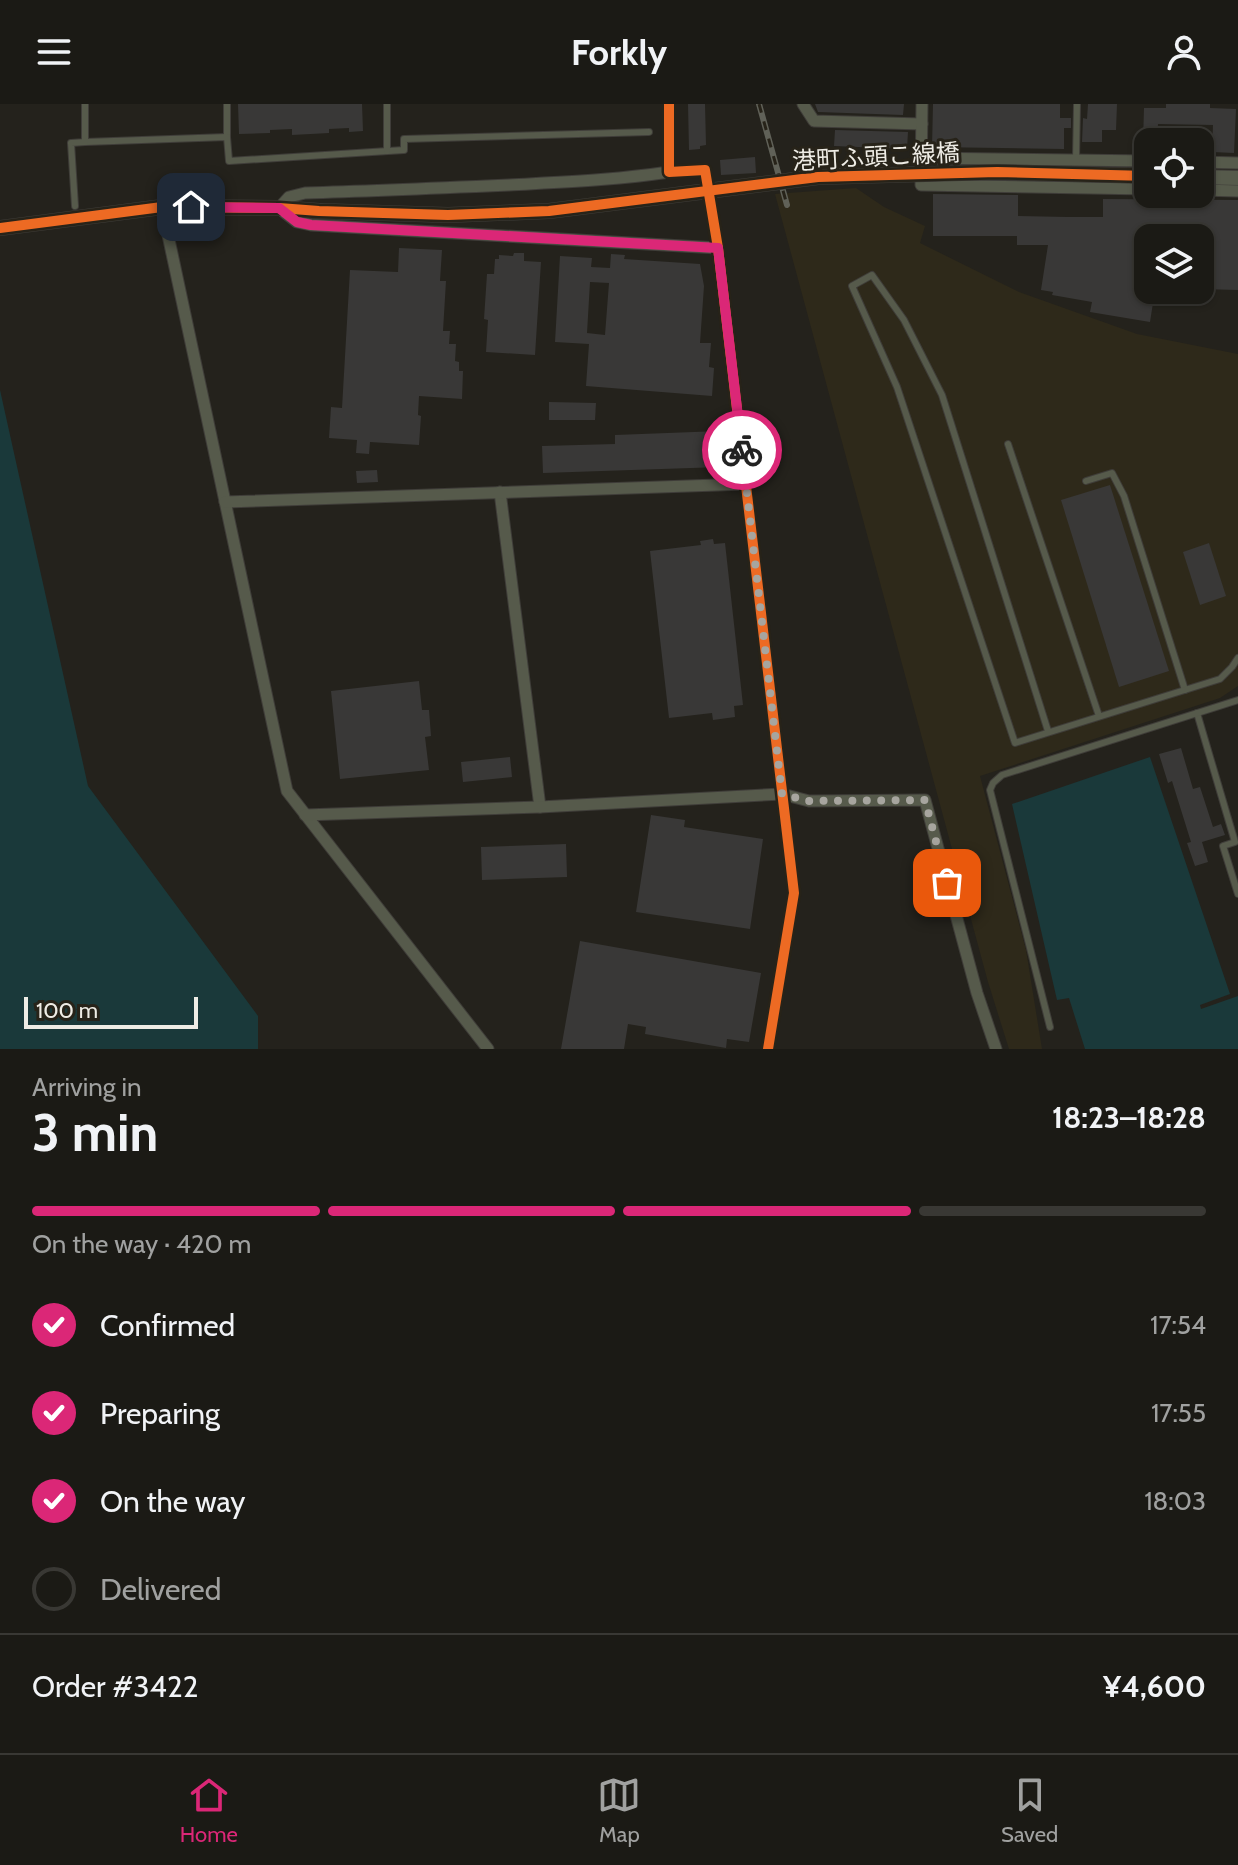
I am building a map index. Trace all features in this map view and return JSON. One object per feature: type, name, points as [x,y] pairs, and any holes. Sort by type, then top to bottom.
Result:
[{"type":"street","points":[[669,104],[669,172]]},
{"type":"street","points":[[803,104],[814,121],[922,124]]},
{"type":"street","points":[[922,104],[921,185],[1134,189]]},
{"type":"street","points":[[921,158],[1134,161]]},
{"type":"street","points":[[1214,162],[1238,163]]},
{"type":"street","points":[[718,248],[311,225],[297,222],[279,208],[289,197],[305,193],[410,191],[705,170],[718,248],[794,893],[768,1049]]},
{"type":"street","name":"港町ふ頭こ線橋","points":[[0,228],[162,207],[448,215],[549,211],[818,177],[997,172],[1134,176]]},
{"type":"street","points":[[1214,177],[1238,178]]},
{"type":"street","points":[[1214,190],[1238,191]]},
{"type":"street","points":[[162,207],[287,791],[488,1049]]},
{"type":"street","points":[[225,502],[746,484]]},
{"type":"street","points":[[500,492],[540,807]]},
{"type":"street","points":[[305,815],[782,794],[809,801],[925,800],[977,993],[996,1049]]},
{"type":"lane","points":[[85,104],[85,142]]},
{"type":"lane","points":[[227,104],[229,161],[404,150],[404,139],[649,132]]},
{"type":"lane","points":[[387,104],[387,151]]},
{"type":"lane","points":[[1076,160],[1077,104]]},
{"type":"lane","points":[[75,206],[71,143],[227,137]]},
{"type":"lane","points":[[1048,731],[942,395],[904,320],[872,275],[852,286],[897,387],[1015,743],[1220,679],[1238,658]]},
{"type":"lane","points":[[1008,444],[1099,716]]},
{"type":"lane","points":[[1086,481],[1112,473],[1124,496],[1185,690]]},
{"type":"lane","points":[[1050,1027],[990,790],[993,783],[1002,775],[1238,700]]},
{"type":"lane","points":[[1197,713],[1235,842],[1223,846],[1238,894]]},
{"type":"shaded area","points":[[856,188],[884,207],[925,226],[920,243],[1019,292],[1137,334],[1238,354],[1238,686],[1220,698],[980,776],[1026,950],[1042,1049],[1009,1049],[988,982],[775,194]]},
{"type":"water","points":[[0,390],[88,786],[258,1016],[258,1049],[0,1049]]},
{"type":"water","points":[[1150,757],[1230,994],[1200,1005],[1201,1009],[1238,996],[1238,1049],[1085,1049],[1069,998],[1057,1000],[1012,804]]},
{"type":"building","points":[[238,104],[362,104],[363,131],[329,129],[329,133],[292,135],[292,129],[239,134]]},
{"type":"building","points":[[688,104],[705,104],[706,145],[700,146],[700,149],[689,150]]},
{"type":"building","points":[[815,104],[904,104],[903,115],[818,112]]},
{"type":"building","points":[[933,104],[1060,104],[1060,118],[1071,118],[1071,128],[1064,128],[1064,149],[932,147]]},
{"type":"building","points":[[1088,104],[1117,104],[1116,130],[1102,130],[1102,142],[1082,142],[1083,118],[1087,119]]},
{"type":"building","points":[[1166,104],[1210,104],[1210,108],[1236,109],[1234,153],[1214,152],[1213,125],[1158,124],[1158,128],[1143,128],[1144,108],[1166,108]]},
{"type":"building","points":[[835,130],[908,132],[907,149],[834,146]]},
{"type":"building","points":[[755,157],[756,173],[721,175],[720,160]]},
{"type":"building","points":[[933,194],[1018,195],[1018,216],[1068,217],[1103,217],[1103,199],[1134,199],[1134,208],[1214,208],[1214,200],[1238,200],[1238,290],[1214,289],[1214,224],[1134,224],[1134,304],[1153,304],[1150,322],[1090,312],[1092,302],[1041,290],[1048,245],[1017,245],[1017,236],[933,236]]},
{"type":"building","points":[[399,248],[442,250],[440,281],[446,281],[443,331],[450,331],[449,344],[456,344],[455,361],[459,362],[459,371],[463,371],[462,399],[419,396],[419,445],[370,442],[369,454],[356,453],[357,440],[329,438],[331,407],[342,408],[350,270],[398,272]]},
{"type":"building","points":[[514,253],[524,253],[524,261],[541,262],[535,355],[486,352],[488,320],[484,319],[487,274],[494,274],[495,259],[499,259],[499,255],[513,256]]},
{"type":"building","points":[[611,254],[625,255],[624,259],[700,264],[704,286],[700,343],[711,343],[709,367],[714,368],[712,396],[586,386],[589,344],[555,342],[560,256],[592,258],[591,267],[610,268]],"holes":[[[590,282],[609,283],[605,335],[587,333]]]},
{"type":"building","points":[[549,402],[596,403],[595,420],[549,420]]},
{"type":"building","points":[[720,431],[721,467],[543,473],[542,446],[615,444],[615,435]]},
{"type":"building","points":[[377,470],[378,482],[357,483],[356,471]]},
{"type":"building","points":[[1110,485],[1169,671],[1119,687],[1061,500]]},
{"type":"building","points":[[713,539],[714,544],[725,543],[743,705],[734,706],[735,717],[713,720],[712,713],[669,718],[650,551],[701,545],[700,541]]},
{"type":"building","points":[[1209,543],[1226,596],[1200,605],[1183,552]]},
{"type":"building","points":[[419,681],[422,710],[429,710],[431,736],[425,737],[429,770],[340,779],[331,691]]},
{"type":"building","points":[[1181,748],[1193,789],[1200,787],[1213,827],[1221,824],[1225,835],[1202,842],[1208,862],[1195,866],[1187,843],[1191,842],[1172,781],[1168,783],[1159,754]]},
{"type":"building","points":[[510,757],[512,777],[463,782],[461,762]]},
{"type":"building","points":[[651,815],[685,820],[684,827],[763,839],[750,929],[636,912]]},
{"type":"building","points":[[566,844],[567,877],[482,880],[481,847]]},
{"type":"building","points":[[580,941],[761,973],[749,1042],[727,1039],[726,1048],[645,1034],[646,1027],[628,1024],[624,1049],[561,1049]]},
{"type":"railway","points":[[759,104],[787,205]]},
{"type":"cycle path","points":[[669,104],[669,172],[705,170],[718,248],[794,893],[768,1049]]},
{"type":"cycle path","points":[[0,228],[162,207],[448,215],[549,211],[818,177],[997,172],[1134,176]]},
{"type":"way so far","points":[[742,450],[782,794],[809,801],[925,800],[947,883]]},
{"type":"route","points":[[191,207],[279,208],[297,222],[311,225],[718,248],[742,450]]}]
